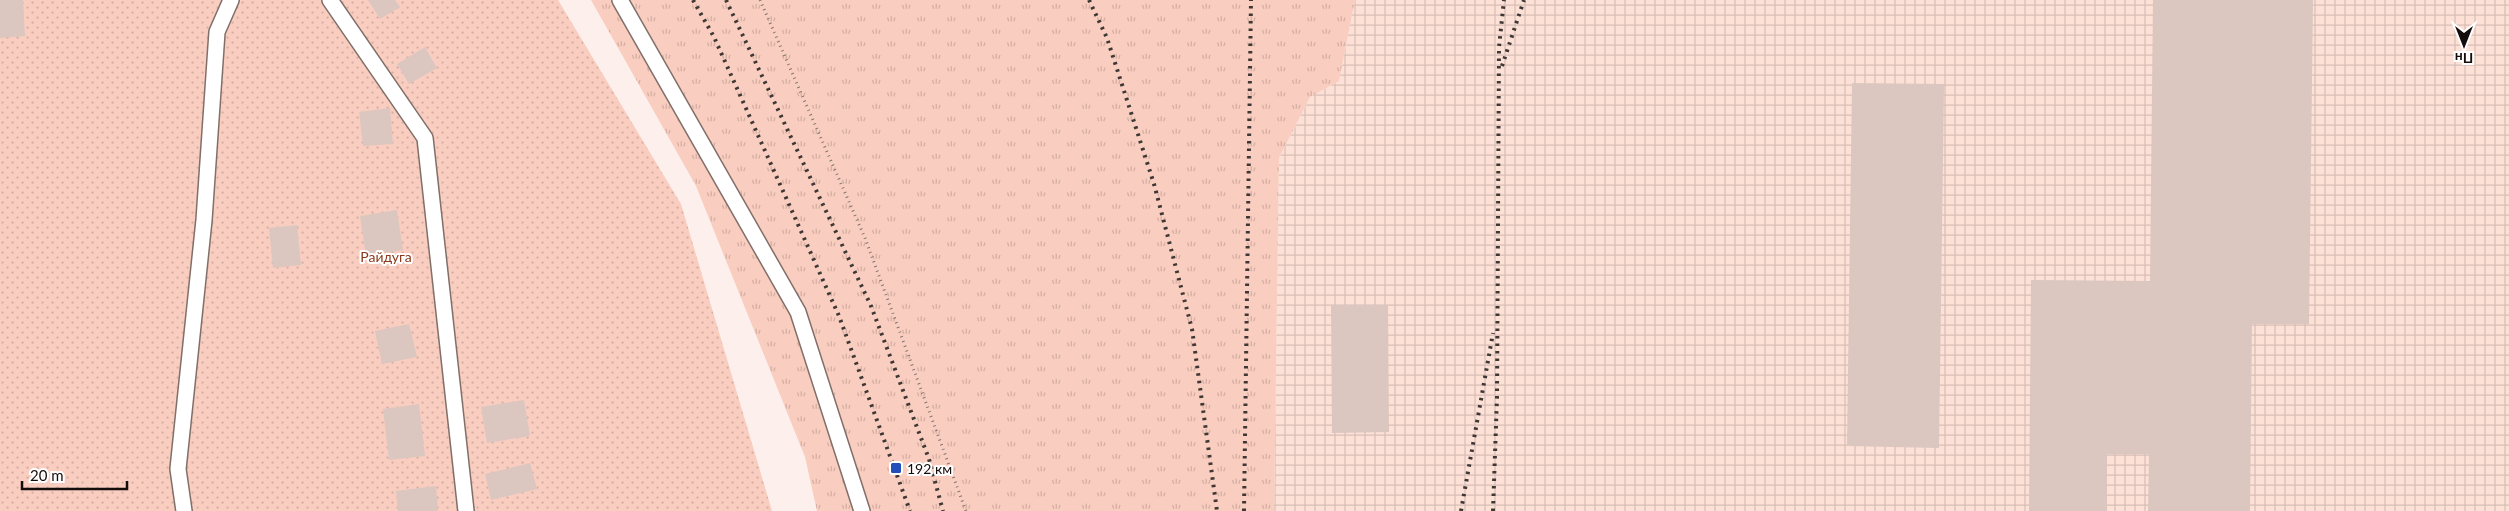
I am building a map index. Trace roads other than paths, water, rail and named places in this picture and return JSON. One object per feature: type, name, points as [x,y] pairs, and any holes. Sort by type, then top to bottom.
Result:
[{"type":"lane","points":[[184,511],[178,469],[204,220],[217,32],[231,0]]},
{"type":"lane","points":[[330,0],[426,138],[466,511]]},
{"type":"lane","points":[[620,0],[798,312],[862,511]]},
{"type":"railway","points":[[693,0],[714,37],[839,316],[910,511]]},
{"type":"railway","points":[[726,0],[871,306],[929,459],[943,511]]},
{"type":"railway","points":[[1089,0],[1107,38],[1154,184],[1192,329],[1217,511]]},
{"type":"railway","points":[[1244,511],[1251,0]]},
{"type":"railway","points":[[1493,511],[1497,397],[1499,47],[1504,0]]},
{"type":"railway","points":[[1502,66],[1524,0]]},
{"type":"railway","points":[[1461,511],[1493,333]]},
{"type":"place","name":"192 км","points":[[896,468]]},
{"type":"park label","name":"Райдуга","points":[[386,256]]}]
